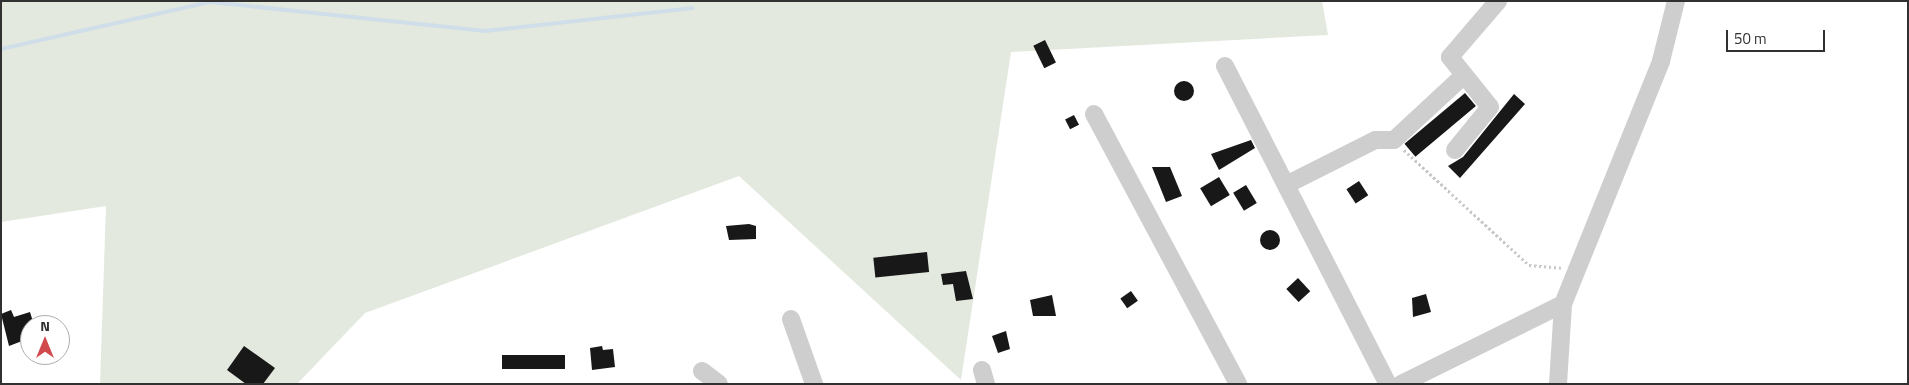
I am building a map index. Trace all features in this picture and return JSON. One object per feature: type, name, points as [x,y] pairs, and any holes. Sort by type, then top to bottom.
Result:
[{"type":"street","points":[[1455,150],[1490,107],[1463,76],[1450,57],[1498,1]]},
{"type":"street","points":[[1558,384],[1563,304],[1576,265],[1661,61],[1676,1]]},
{"type":"street","points":[[1225,66],[1388,384]]},
{"type":"street","points":[[1286,184],[1375,140],[1394,140],[1463,76]]},
{"type":"street","points":[[1094,114],[1238,384]]},
{"type":"street","points":[[1401,384],[1563,304]]},
{"type":"street","points":[[792,319],[814,384]]},
{"type":"street","points":[[702,371],[718,384]]},
{"type":"path","points":[[1394,140],[1530,266],[1576,265]]},
{"type":"shaded area","points":[[1,1],[1322,1],[1328,35],[1011,52],[961,380],[739,176],[365,313],[297,384],[100,384],[106,206],[1,222]]},
{"type":"building","points":[[1045,40],[1056,62],[1044,68],[1033,46]]},
{"type":"building","points":[[1184,81],[1191,84],[1194,91],[1191,98],[1184,101],[1177,98],[1174,91],[1177,84]]},
{"type":"building","points":[[1465,93],[1476,106],[1415,157],[1404,144]]},
{"type":"building","points":[[1514,94],[1525,104],[1460,178],[1448,166],[1463,157]]},
{"type":"building","points":[[1074,115],[1079,125],[1070,129],[1065,120]]},
{"type":"building","points":[[1251,140],[1255,148],[1219,170],[1211,154]]},
{"type":"building","points":[[1152,167],[1170,167],[1182,196],[1166,202]]},
{"type":"building","points":[[1219,177],[1230,195],[1211,206],[1200,188]]},
{"type":"building","points":[[1359,181],[1368,195],[1356,203],[1346,189]]},
{"type":"building","points":[[1246,185],[1257,203],[1244,211],[1233,193]]},
{"type":"building","points":[[749,224],[756,226],[756,239],[729,240],[726,226]]},
{"type":"building","points":[[1270,230],[1277,233],[1280,240],[1277,247],[1270,250],[1263,247],[1260,240],[1263,233]]},
{"type":"building","points":[[927,252],[929,272],[875,278],[873,258]]},
{"type":"building","points":[[966,271],[973,299],[956,301],[953,284],[943,285],[941,274]]},
{"type":"building","points":[[1298,278],[1310,291],[1299,302],[1286,289]]},
{"type":"building","points":[[1131,291],[1138,301],[1127,308],[1120,298]]},
{"type":"building","points":[[1426,294],[1431,312],[1413,317],[1412,298]]},
{"type":"building","points":[[1052,295],[1056,316],[1033,316],[1030,300]]},
{"type":"building","points":[[11,310],[14,317],[20,315],[20,342],[9,346],[1,314]]},
{"type":"building","points":[[30,312],[31,315],[20,315]]},
{"type":"building","points":[[1006,331],[1010,349],[998,353],[992,336]]},
{"type":"building","points":[[244,346],[275,368],[263,384],[246,384],[227,370]]},
{"type":"building","points":[[602,346],[603,350],[613,349],[615,367],[592,370],[590,348]]},
{"type":"building","points":[[502,355],[565,355],[565,369],[502,369]]},
{"type":"waterway","points":[[1,49],[210,2],[485,31],[693,8]]}]
